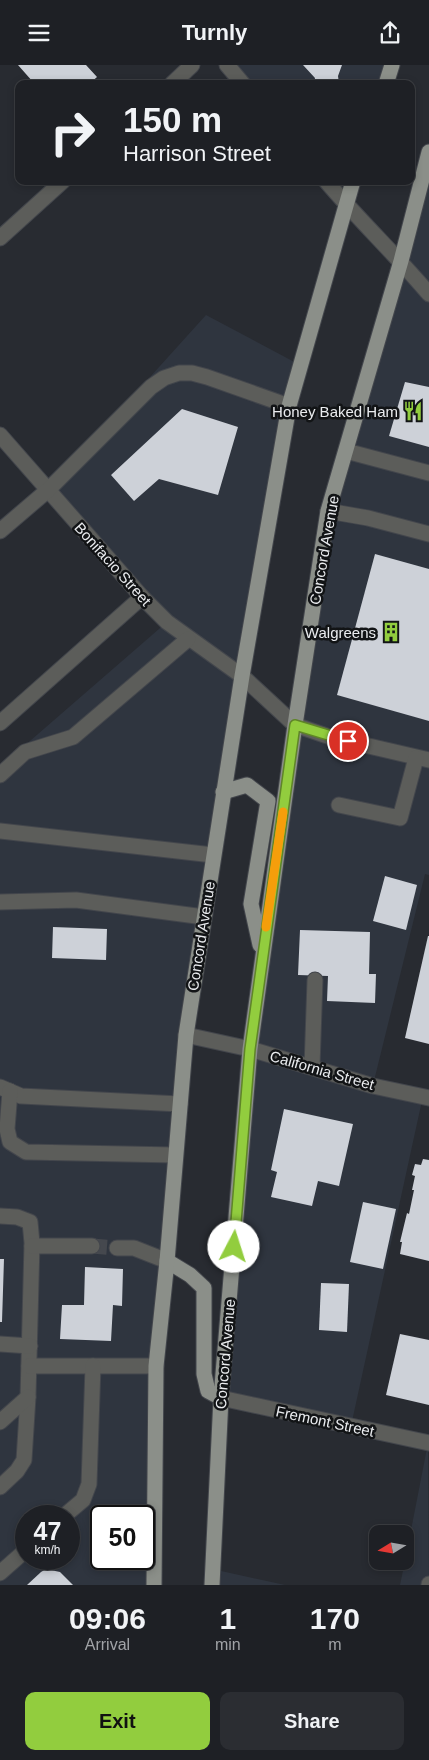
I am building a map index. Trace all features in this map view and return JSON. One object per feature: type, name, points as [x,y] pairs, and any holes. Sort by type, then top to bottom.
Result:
[{"type":"main road","points":[[387,80],[392,65]]},
{"type":"main road","name":"Concord Avenue","points":[[212,1585],[221,1398],[250,1049],[295,725],[328,511],[401,261],[429,153]]},
{"type":"main road","name":"Concord Avenue","points":[[154,1585],[156,1366],[186,1035],[223,792],[289,406],[352,185]]},
{"type":"main road","points":[[223,792],[247,785],[268,801],[251,904],[262,957]]},
{"type":"main road","points":[[167,1261],[190,1275],[204,1288],[204,1375],[208,1391],[221,1398]]},
{"type":"street","points":[[176,80],[192,65]]},
{"type":"street","points":[[227,65],[240,80]]},
{"type":"street","points":[[0,238],[59,185]]},
{"type":"street","points":[[329,185],[401,261],[429,294]]},
{"type":"street","points":[[0,531],[48,490],[151,387],[164,378],[179,373],[192,373],[289,406]]},
{"type":"street","name":"Bonifacio Street","points":[[0,435],[142,597],[167,622],[188,639],[242,676],[295,725]]},
{"type":"street","points":[[346,451],[429,473]]},
{"type":"street","points":[[328,511],[429,533]]},
{"type":"street","points":[[0,723],[142,597]]},
{"type":"street","points":[[0,775],[26,751],[73,737],[188,639]]},
{"type":"street","points":[[295,725],[330,737],[423,759],[400,818],[339,805]]},
{"type":"street","points":[[0,831],[213,855]]},
{"type":"street","points":[[0,902],[76,900],[204,917]]},
{"type":"street","points":[[312,1067],[316,980]]},
{"type":"street","name":"California Street","points":[[186,1035],[250,1049],[373,1086],[429,1098]]},
{"type":"street","points":[[175,1155],[26,1152],[10,1141],[7,1129],[5,1089],[21,1096],[180,1104]]},
{"type":"street","points":[[0,1216],[17,1217],[30,1221],[32,1246],[30,1346],[24,1460],[17,1471],[0,1487]]},
{"type":"street","points":[[32,1246],[92,1246]]},
{"type":"street","points":[[117,1248],[134,1249],[167,1261]]},
{"type":"street","points":[[0,1344],[30,1346]]},
{"type":"street","points":[[76,1505],[82,1500],[89,1484],[93,1365]]},
{"type":"street","points":[[29,1366],[156,1366]]},
{"type":"street","points":[[0,1422],[28,1397]]},
{"type":"street","name":"Fremont Street","points":[[221,1398],[429,1443]]},
{"type":"street","points":[[0,1573],[15,1560]]},
{"type":"shaded area","points":[[227,65],[392,65],[387,80],[240,80]]},
{"type":"shaded area","points":[[429,152],[429,875],[425,874],[373,1085],[423,1096],[351,1426],[221,1398],[250,1049],[328,511]]},
{"type":"shaded area","points":[[206,315],[300,365],[186,1035],[167,1261],[155,1560],[155,1505],[90,1505],[90,1570],[155,1570],[154,1585],[0,1585],[0,767],[167,622],[48,490]]},
{"type":"shaded area","points":[[428,1443],[429,1585],[400,1585],[403,1570],[414,1570],[414,1525],[412,1525]]},
{"type":"shaded area","points":[[212,1569],[285,1585],[212,1585]]},
{"type":"building","points":[[18,65],[86,65],[97,77],[94,80],[31,80]]},
{"type":"building","points":[[303,65],[342,65],[338,80],[315,80]]},
{"type":"building","name":"Honey Baked Ham","points":[[405,382],[429,387],[429,447],[389,436]]},
{"type":"building","points":[[182,409],[238,427],[218,495],[159,479],[134,501],[111,475]]},
{"type":"building","name":"Walgreens","points":[[375,554],[429,569],[429,721],[337,695]]},
{"type":"building","points":[[385,876],[417,885],[406,930],[373,921]]},
{"type":"building","points":[[53,927],[107,929],[106,960],[52,958]]},
{"type":"building","points":[[300,930],[370,932],[369,974],[376,974],[375,1003],[327,1001],[328,976],[298,975]]},
{"type":"building","points":[[429,936],[429,1044],[405,1038]]},
{"type":"building","points":[[284,1109],[353,1124],[339,1186],[318,1181],[312,1206],[271,1197],[277,1172],[271,1170]]},
{"type":"building","points":[[423,1159],[429,1160],[429,1261],[400,1254],[402,1242],[400,1242],[414,1190],[412,1190],[415,1176],[412,1175],[415,1164],[421,1165]]},
{"type":"building","points":[[363,1202],[396,1209],[383,1269],[350,1262]]},
{"type":"building","points":[[0,1259],[4,1259],[2,1322],[0,1322]]},
{"type":"building","points":[[85,1267],[123,1269],[122,1306],[113,1305],[111,1341],[60,1339],[62,1305],[84,1305]]},
{"type":"building","points":[[321,1283],[349,1284],[347,1332],[319,1330]]},
{"type":"building","points":[[400,1334],[429,1340],[429,1405],[386,1395]]},
{"type":"building","points":[[51,1570],[60,1572],[73,1585],[27,1585],[41,1572]]},
{"type":"tunnel","points":[[92,1246],[117,1248]]},
{"type":"slow traffic","points":[[266,927],[283,812]]},
{"type":"place","name":"Honey Baked Ham","points":[[413,411]]},
{"type":"place","name":"Walgreens","points":[[391,632]]},
{"type":"route","points":[[234,1247],[250,1049],[295,725],[348,741]]}]
